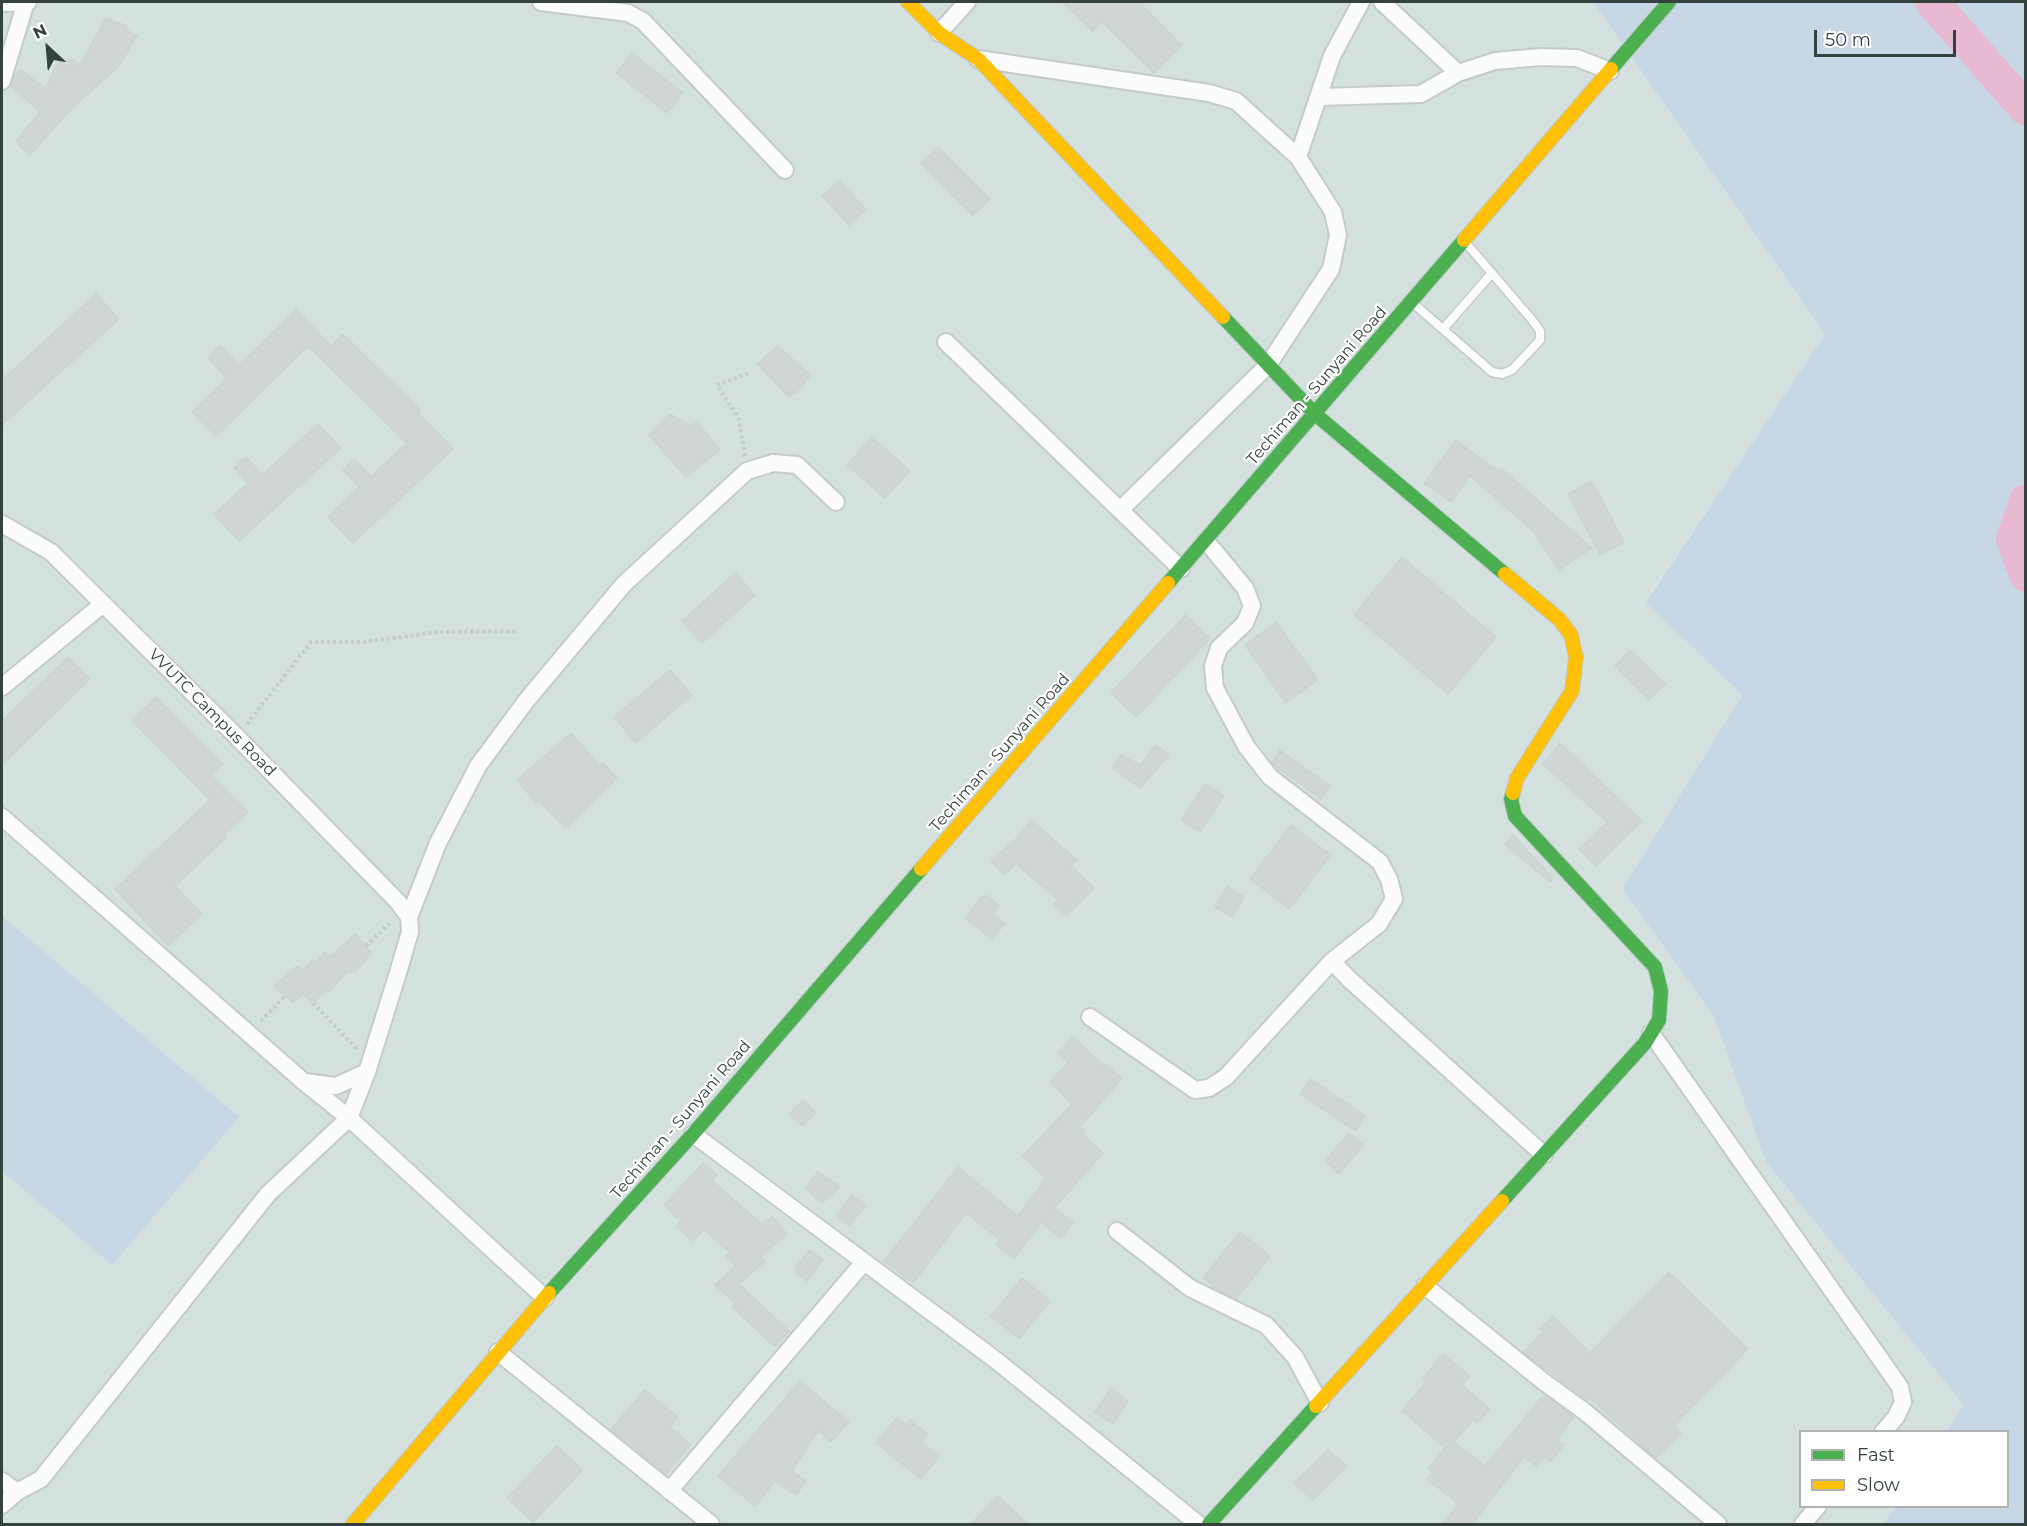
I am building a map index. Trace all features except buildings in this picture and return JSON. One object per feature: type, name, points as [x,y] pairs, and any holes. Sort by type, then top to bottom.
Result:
[{"type":"street","points":[[2,3],[27,2],[2,81]]},
{"type":"street","points":[[541,2],[627,7],[785,170]]},
{"type":"street","points":[[908,2],[939,33],[978,59],[1315,414],[1560,619],[1571,636],[1576,657],[1572,691],[1517,778],[1511,800],[1515,816],[1655,968],[1661,991],[1659,1020],[1651,1033],[1544,1155],[1209,1524]]},
{"type":"street","points":[[939,33],[967,2]]},
{"type":"street","points":[[1298,157],[1332,56],[1361,2]]},
{"type":"street","points":[[1382,2],[1458,73]]},
{"type":"street","name":"Techiman - Sunyani Road","points":[[353,1524],[498,1352],[693,1134],[1206,541],[1668,2]]},
{"type":"street","points":[[1318,97],[1421,94],[1458,73],[1495,61],[1541,57],[1577,58],[1610,72]]},
{"type":"street","points":[[978,59],[1209,93],[1236,101],[1298,157],[1333,212],[1338,235],[1331,269],[1268,365],[1120,510]]},
{"type":"street","points":[[946,342],[1181,569]]},
{"type":"street","points":[[2,1505],[17,1492],[41,1479],[267,1194],[349,1118],[368,1068],[410,932],[409,917],[438,843],[478,766],[526,701],[624,584],[747,471],[773,463],[797,465],[836,502]]},
{"type":"street","name":"VVUTC Campus Road","points":[[2,524],[51,552],[237,737],[398,902],[409,917]]},
{"type":"street","points":[[1090,1017],[1195,1090],[1209,1088],[1226,1077],[1332,961],[1379,924],[1394,898],[1389,879],[1380,862],[1270,777],[1246,746],[1215,688],[1213,666],[1219,648],[1245,623],[1252,606],[1245,588],[1206,541]]},
{"type":"street","points":[[2,687],[103,603]]},
{"type":"street","points":[[2,816],[304,1082],[349,1118],[545,1298]]},
{"type":"street","points":[[1332,961],[1355,985],[1544,1155]]},
{"type":"street","points":[[1651,1033],[1900,1387],[1903,1402],[1896,1417],[1884,1430]]},
{"type":"street","points":[[304,1082],[336,1086],[368,1068]]},
{"type":"street","points":[[693,1134],[997,1361],[1188,1521]]},
{"type":"street","points":[[1117,1231],[1190,1288],[1266,1325],[1295,1357],[1320,1403]]},
{"type":"street","points":[[669,1491],[864,1262]]},
{"type":"street","points":[[1425,1286],[1544,1382],[1584,1411],[1718,1524]]},
{"type":"street","points":[[498,1352],[711,1524]]},
{"type":"street","points":[[2,1481],[17,1492]]},
{"type":"street","points":[[1803,1524],[1816,1508]]},
{"type":"lane","points":[[1412,301],[1492,372],[1502,374],[1512,370],[1540,340],[1540,331],[1464,241]]},
{"type":"lane","points":[[1443,329],[1492,273]]},
{"type":"path","points":[[747,471],[739,419],[717,385],[749,373]]},
{"type":"path","points":[[237,737],[310,642],[364,642],[438,632],[517,631]]},
{"type":"path","points":[[366,946],[395,918],[409,917]]},
{"type":"path","points":[[249,1034],[285,996]]},
{"type":"path","points":[[313,1003],[368,1068]]},
{"type":"shaded area","points":[[2,2],[1593,2],[1825,334],[1646,601],[1742,695],[1622,889],[1713,1015],[1766,1162],[1965,1405],[1947,1430],[1799,1430],[1799,1508],[1894,1508],[1883,1524],[2,1524]]},
{"type":"shaded area","points":[[1593,2],[2025,2],[2025,1524],[1883,1524],[1894,1508],[2009,1508],[2009,1430],[1947,1430],[1964,1405],[1766,1162],[1713,1015],[1622,889],[1742,695],[1646,602],[1825,334]]},
{"type":"shaded area","points":[[2,916],[239,1117],[112,1265],[2,1171]]},
{"type":"waterway","points":[[1932,2],[2026,109]]},
{"type":"waterway","points":[[2026,501],[2013,539],[2026,575]]},
{"type":"traffic: fast","points":[[1611,69],[1669,2]]},
{"type":"traffic: fast","points":[[1168,583],[1464,240]]},
{"type":"traffic: fast","points":[[1223,317],[1315,414],[1505,574]]},
{"type":"traffic: fast","points":[[1502,1201],[1645,1043],[1659,1020],[1661,991],[1655,967],[1515,816],[1511,799],[1513,793]]},
{"type":"traffic: fast","points":[[549,1293],[693,1134],[921,869]]},
{"type":"traffic: fast","points":[[1209,1524],[1316,1406]]},
{"type":"traffic: slow","points":[[908,2],[939,33],[978,59],[1223,317]]},
{"type":"traffic: slow","points":[[1464,240],[1611,69]]},
{"type":"traffic: slow","points":[[1505,574],[1559,619],[1571,635],[1576,657],[1572,691],[1517,778],[1513,793]]},
{"type":"traffic: slow","points":[[921,869],[1168,583]]},
{"type":"traffic: slow","points":[[1316,1406],[1502,1201]]},
{"type":"traffic: slow","points":[[353,1524],[549,1293]]}]
